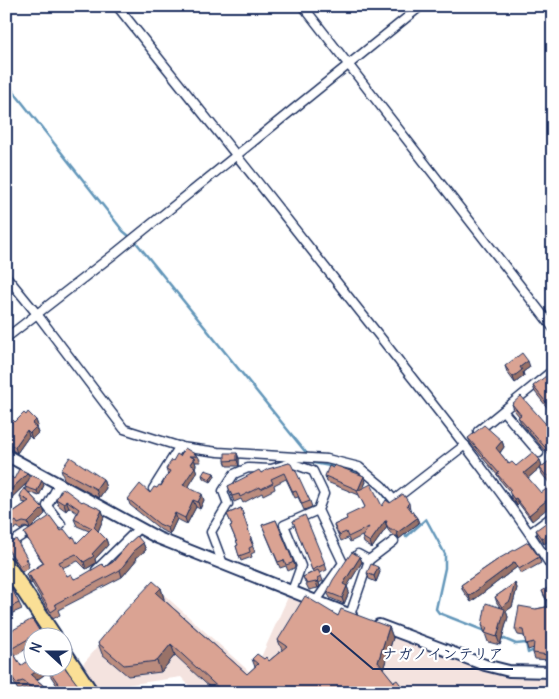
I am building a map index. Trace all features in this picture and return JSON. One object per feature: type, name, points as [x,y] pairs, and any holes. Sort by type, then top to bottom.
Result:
[{"type":"highway","points":[[6,564],[21,578],[48,626]]},
{"type":"highway","points":[[72,665],[91,693]]},
{"type":"street","points":[[117,6],[237,155],[464,444],[530,533],[553,569]]},
{"type":"street","points":[[303,6],[553,328]]},
{"type":"street","points":[[6,338],[421,6]]},
{"type":"street","points":[[6,276],[124,429],[180,446],[218,452],[327,459],[359,467],[382,486],[394,500],[553,370]]},
{"type":"street","points":[[503,411],[539,453]]},
{"type":"street","points":[[153,489],[180,446]]},
{"type":"street","points":[[6,455],[158,538],[316,601],[485,665],[509,671],[553,672]]},
{"type":"street","points":[[223,564],[211,532],[228,504],[223,490],[234,474],[248,468],[271,469],[291,462],[313,471],[324,494],[318,510],[284,526],[301,566],[292,591]]},
{"type":"street","points":[[59,484],[47,506],[61,524]]},
{"type":"street","points":[[316,601],[343,563],[318,510]]},
{"type":"street","points":[[530,533],[553,516]]},
{"type":"street","points":[[86,575],[98,569],[139,528]]},
{"type":"street","points":[[6,546],[26,533]]},
{"type":"street","points":[[359,618],[369,560],[394,541]]},
{"type":"street","points":[[358,554],[369,560]]},
{"type":"shaded area","points":[[152,584],[253,675],[289,595],[457,660],[515,676],[553,676],[553,693],[196,693],[181,677],[98,689],[83,664]]},
{"type":"building","points":[[522,353],[528,361],[520,367],[522,370],[513,377],[505,366]]},
{"type":"building","points":[[546,376],[549,380],[553,377],[553,411],[533,386]]},
{"type":"building","points":[[521,396],[553,432],[553,456],[518,417],[521,415],[512,404]]},
{"type":"building","points":[[28,412],[36,420],[32,424],[36,427],[30,433],[27,430],[15,447],[6,442],[6,429],[13,420],[15,422],[24,413],[26,415]]},
{"type":"building","points":[[484,425],[502,441],[496,448],[509,464],[512,462],[516,466],[533,452],[540,460],[524,473],[541,493],[553,484],[553,495],[529,515],[509,492],[511,490],[497,474],[499,473],[468,438]]},
{"type":"building","points":[[185,448],[198,456],[189,456],[194,458],[190,464],[195,467],[183,485],[202,494],[198,502],[193,500],[185,518],[175,513],[168,528],[159,524],[128,499],[140,484],[150,493],[154,487],[161,486],[170,471],[166,469],[177,454],[180,456]]},
{"type":"building","points":[[225,453],[237,453],[237,460],[225,461]]},
{"type":"building","points":[[70,457],[103,479],[96,489],[61,470]]},
{"type":"building","points":[[553,458],[553,472],[547,477],[540,468]]},
{"type":"building","points":[[289,463],[295,469],[310,501],[302,504],[296,491],[293,492],[284,473],[271,479],[273,483],[261,489],[260,487],[240,497],[239,494],[232,496],[228,486],[259,470],[261,473]]},
{"type":"building","points":[[334,465],[364,476],[358,490],[325,476],[329,466],[333,468]]},
{"type":"building","points":[[19,469],[28,473],[6,494],[6,473],[14,479]]},
{"type":"building","points":[[205,470],[214,473],[210,479],[202,475]]},
{"type":"building","points":[[31,475],[42,480],[37,491],[25,487]]},
{"type":"building","points":[[371,484],[382,506],[386,500],[390,503],[403,494],[409,503],[407,505],[417,518],[397,533],[395,530],[390,530],[386,524],[387,521],[385,521],[370,542],[362,537],[369,527],[348,537],[346,532],[339,535],[334,525],[347,519],[346,516],[365,507],[357,491]]},
{"type":"building","points":[[24,488],[43,508],[28,523],[18,524],[16,521],[9,526],[11,529],[6,532],[6,517],[29,501],[20,496]]},
{"type":"building","points":[[63,488],[82,502],[102,510],[94,527],[106,539],[92,554],[94,556],[84,562],[76,554],[59,562],[67,576],[71,574],[74,579],[102,564],[105,567],[113,562],[137,536],[143,543],[133,551],[120,570],[55,604],[57,608],[51,612],[30,576],[28,577],[26,574],[44,563],[24,533],[50,516],[61,531],[64,529],[71,538],[74,537],[77,543],[92,528],[74,519],[79,509],[66,500],[64,504],[56,499]]},
{"type":"building","points":[[241,508],[253,546],[249,548],[250,552],[239,556],[236,546],[238,545],[227,514]]},
{"type":"building","points":[[305,515],[325,564],[312,570],[293,521]]},
{"type":"building","points":[[276,520],[293,561],[286,565],[284,560],[278,562],[262,525]]},
{"type":"building","points":[[547,522],[553,531],[542,538],[536,530]]},
{"type":"building","points":[[16,539],[27,558],[25,559],[27,562],[20,566],[6,547],[6,545]]},
{"type":"building","points":[[528,542],[539,557],[519,569],[515,562],[469,596],[461,585],[500,558]]},
{"type":"building","points":[[352,552],[360,557],[343,584],[347,586],[342,598],[327,592],[333,580]]},
{"type":"building","points":[[371,564],[378,567],[374,576],[367,573]]},
{"type":"building","points":[[318,570],[321,576],[317,578],[318,580],[307,584],[303,577]]},
{"type":"building","points":[[6,579],[19,603],[6,609]]},
{"type":"building","points":[[153,581],[161,588],[156,593],[247,674],[258,664],[252,659],[257,654],[264,659],[266,657],[269,661],[287,646],[278,640],[305,596],[338,616],[341,609],[389,627],[378,662],[394,682],[397,680],[406,692],[224,693],[171,644],[157,661],[124,665],[98,643]]},
{"type":"building","points":[[515,583],[510,601],[502,607],[495,597]]},
{"type":"building","points":[[551,586],[553,589],[553,660],[549,660],[549,655],[533,653],[534,642],[526,644],[523,630],[515,629],[519,606],[536,609],[551,606],[542,591]]},
{"type":"building","points":[[486,603],[505,609],[497,637],[485,633],[487,628],[482,625]]},
{"type":"building","points":[[32,619],[36,626],[22,626],[22,643],[11,649],[22,665],[22,676],[32,676],[52,693],[30,693],[35,690],[23,681],[16,683],[6,667],[6,634]]},
{"type":"building","points":[[53,676],[71,676],[84,693],[65,693]]},
{"type":"waterway","points":[[6,82],[123,231],[135,241],[308,455]]},
{"type":"waterway","points":[[312,460],[314,463],[335,467]]},
{"type":"waterway","points":[[345,469],[361,473]]},
{"type":"waterway","points":[[377,486],[392,506]]},
{"type":"waterway","points":[[405,533],[406,537],[426,519],[445,554],[445,568],[436,609],[439,613],[485,631]]},
{"type":"waterway","points":[[500,637],[516,644],[526,643],[528,653],[534,650]]},
{"type":"place","name":"ナガノインテリア","points":[[326,629]]}]
